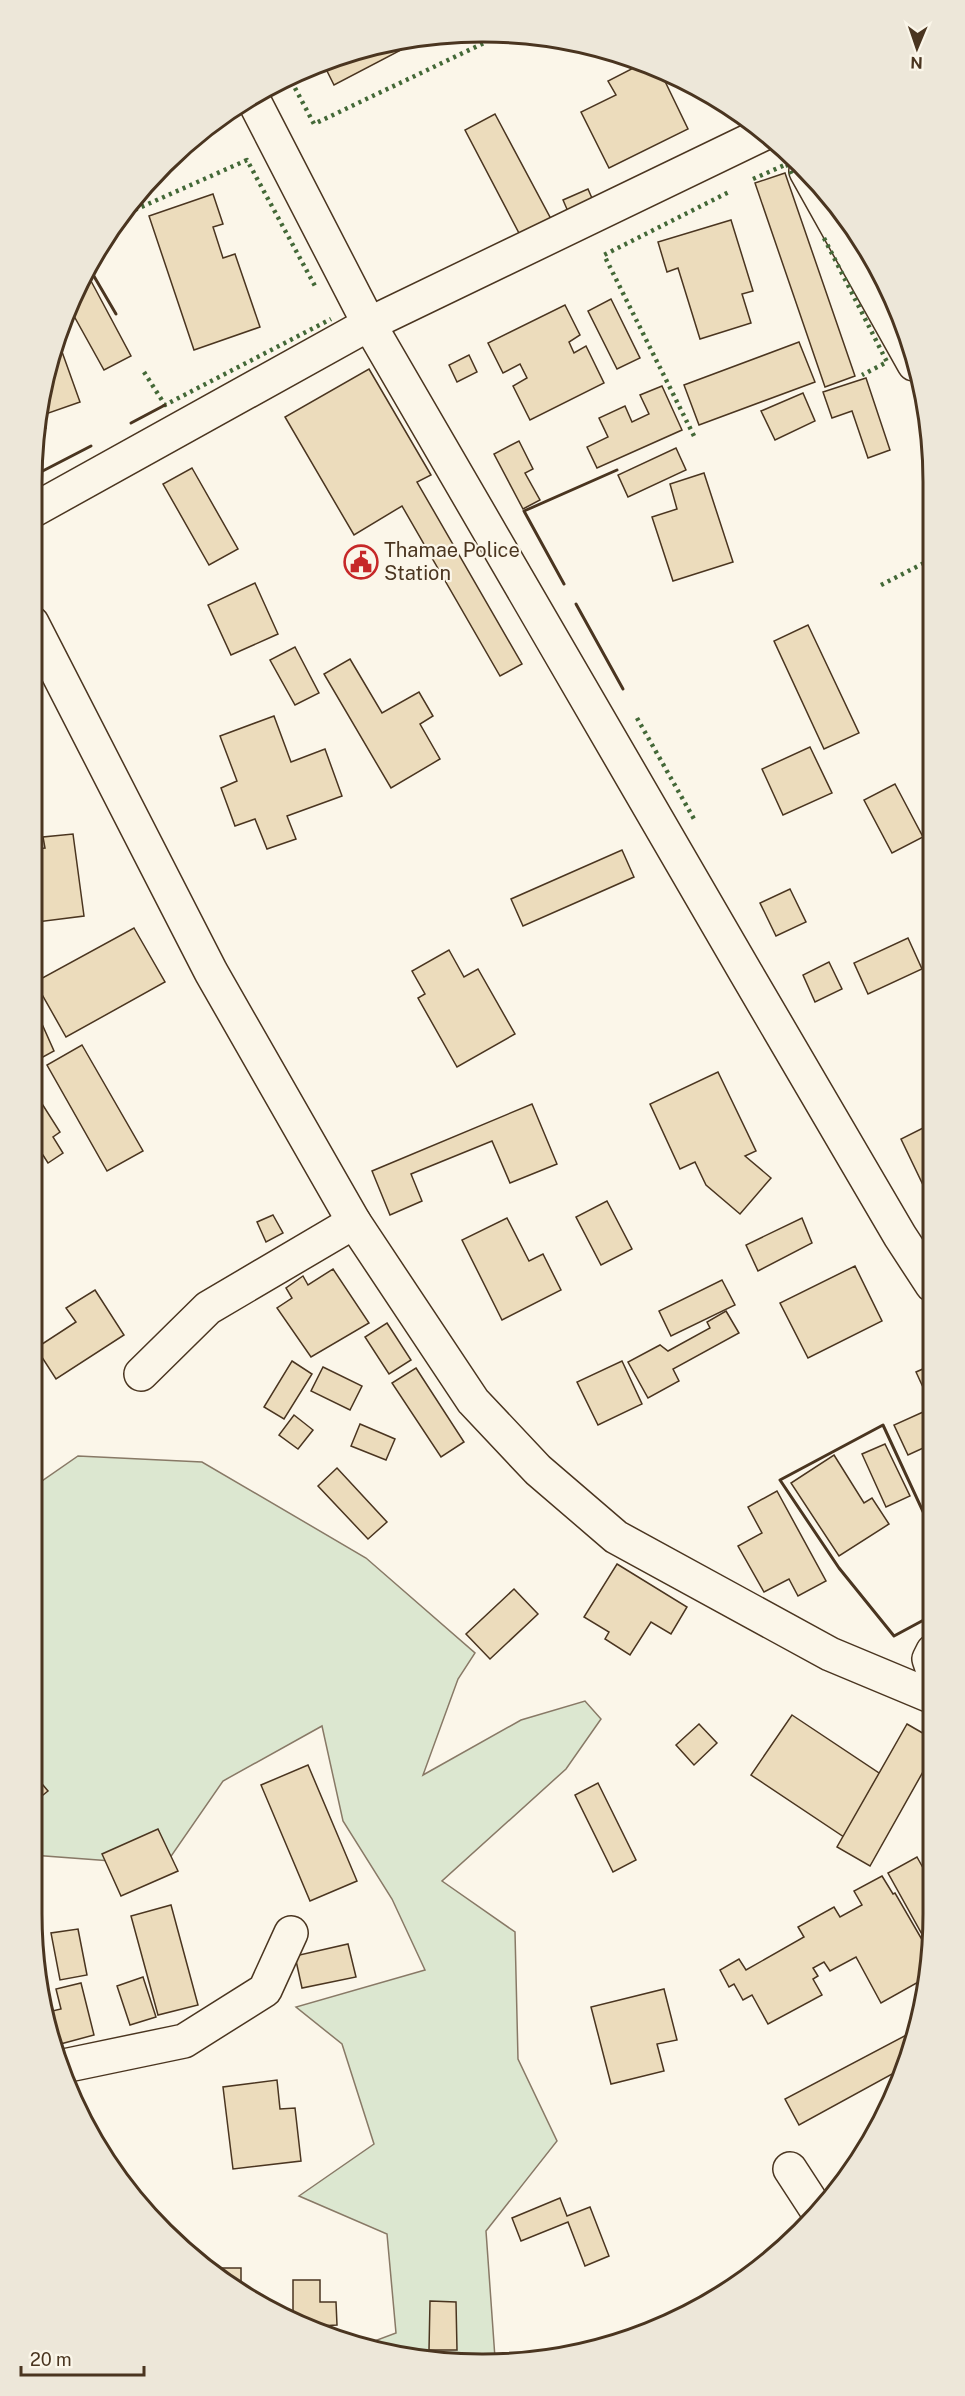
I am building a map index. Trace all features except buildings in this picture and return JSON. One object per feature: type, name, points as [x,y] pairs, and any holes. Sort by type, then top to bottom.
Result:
[{"type":"street","points":[[256,105],[369,324],[752,983],[900,1236],[923,1271]]},
{"type":"street","points":[[42,505],[369,324],[756,137]]},
{"type":"street","points":[[826,207],[897,334]]},
{"type":"street","points":[[42,642],[211,972],[354,1222],[473,1401],[538,1470],[616,1536],[830,1654],[923,1693]]},
{"type":"street","points":[[141,1374],[208,1308],[354,1222]]},
{"type":"street","points":[[69,2065],[184,2041],[265,1990],[291,1933]]},
{"type":"street","points":[[790,2169],[813,2205]]},
{"type":"green space","points":[[78,1456],[202,1462],[366,1558],[475,1653],[458,1679],[423,1775],[521,1720],[585,1701],[601,1719],[566,1769],[442,1881],[515,1932],[518,2059],[557,2141],[486,2231],[495,2354],[425,2350],[375,2341],[396,2333],[387,2234],[299,2196],[374,2144],[342,2044],[296,2007],[425,1970],[392,1899],[343,1821],[322,1726],[223,1781],[165,1865],[42,1856],[42,1481]]},
{"type":"hedge","points":[[295,88],[314,124],[486,42]]},
{"type":"hedge","points":[[137,209],[247,160],[315,286]]},
{"type":"hedge","points":[[753,179],[787,164]]},
{"type":"hedge","points":[[787,165],[792,174]]},
{"type":"hedge","points":[[694,436],[604,255],[731,191]]},
{"type":"hedge","points":[[824,238],[887,362],[862,375]]},
{"type":"hedge","points":[[144,372],[165,405],[331,319]]},
{"type":"hedge","points":[[881,585],[923,564]]},
{"type":"hedge","points":[[637,718],[694,819]]},
{"type":"wall","points":[[94,276],[116,314]]},
{"type":"wall","points":[[131,423],[165,405]]},
{"type":"wall","points":[[42,471],[91,446]]},
{"type":"wall","points":[[564,584],[524,511],[617,470]]},
{"type":"wall","points":[[576,604],[623,689]]},
{"type":"wall","points":[[923,1512],[883,1425],[780,1480],[839,1568],[894,1636],[923,1620]]},
{"type":"place","name":"Thamae Police Station","points":[[361,562]]}]
